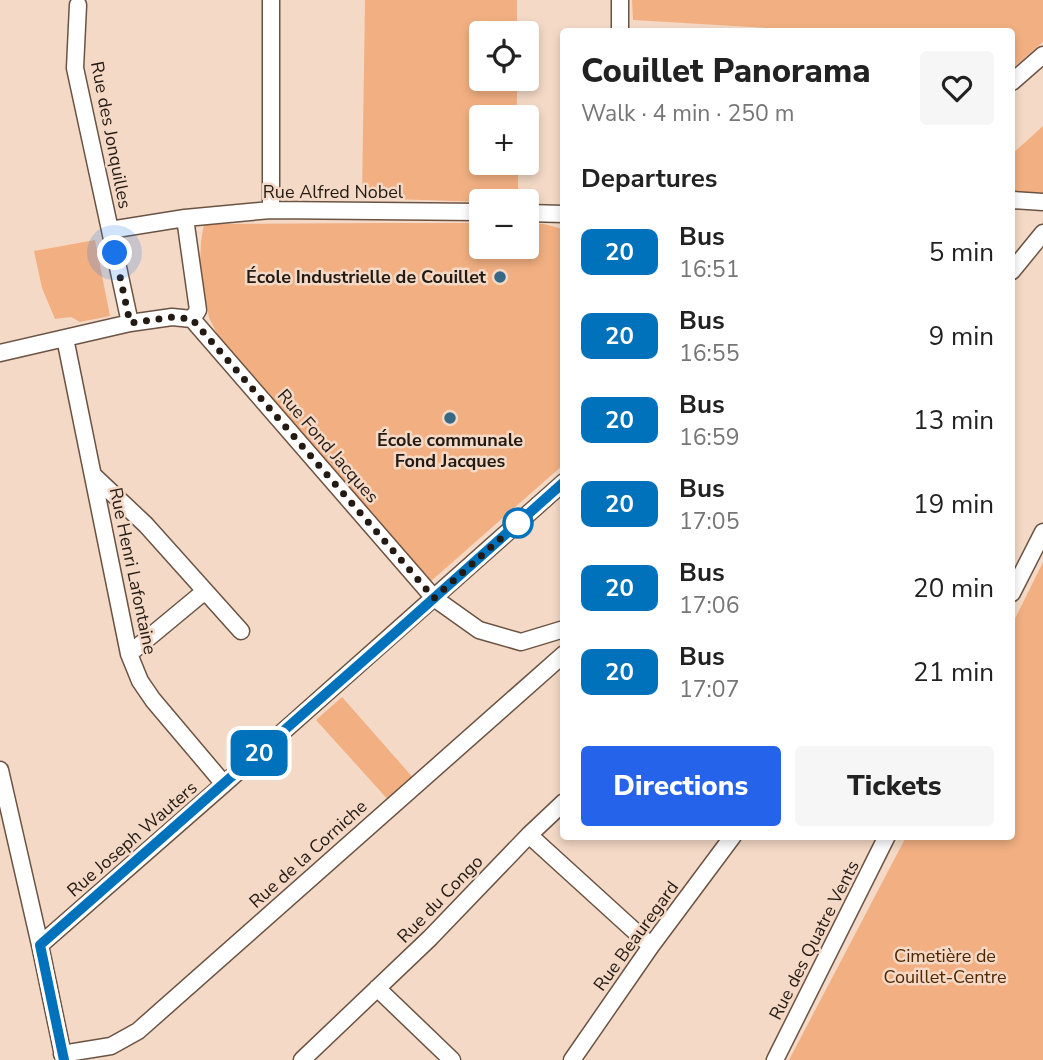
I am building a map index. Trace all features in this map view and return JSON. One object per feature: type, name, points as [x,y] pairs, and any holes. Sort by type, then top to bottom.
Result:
[{"type":"street","points":[[271,0],[271,210]]},
{"type":"street","points":[[620,0],[620,28]]},
{"type":"street","name":"Rue des Jonquilles","points":[[78,5],[75,68],[130,323]]},
{"type":"street","points":[[1015,79],[1043,55]]},
{"type":"street","points":[[1015,200],[1043,202]]},
{"type":"street","name":"Rue Alfred Nobel","points":[[110,230],[185,218],[271,210],[469,212]]},
{"type":"street","points":[[539,214],[560,214]]},
{"type":"street","points":[[0,353],[130,323],[173,317],[192,319],[198,310],[185,218]]},
{"type":"street","points":[[1015,267],[1043,233]]},
{"type":"street","name":"Rue Fond Jacques","points":[[192,319],[434,598],[479,631],[521,642],[560,630]]},
{"type":"street","name":"Rue Henri Lafontaine","points":[[65,338],[129,654],[146,691],[224,784]]},
{"type":"street","points":[[93,475],[146,525],[241,631]]},
{"type":"street","name":"Rue Joseph Wauters","points":[[40,945],[560,486]]},
{"type":"street","points":[[1015,587],[1043,532]]},
{"type":"street","points":[[129,654],[205,591]]},
{"type":"street","name":"Rue de la Corniche","points":[[63,1057],[111,1046],[138,1031],[560,658]]},
{"type":"street","points":[[0,770],[63,1057]]},
{"type":"street","name":"Rue du Congo","points":[[302,1060],[430,938],[560,806]]},
{"type":"street","points":[[530,835],[651,946]]},
{"type":"street","name":"Rue Beauregard","points":[[572,1060],[651,946],[730,840]]},
{"type":"street","name":"Rue des Quatre Vents","points":[[775,1060],[885,840]]},
{"type":"street","points":[[377,988],[452,1060]]},
{"type":"green space","points":[[365,0],[517,0],[517,21],[469,21],[469,91],[517,91],[517,105],[469,105],[469,175],[518,175],[518,189],[469,189],[469,202],[362,198]]},
{"type":"green space","points":[[632,0],[1043,0],[1043,42],[1015,66],[1015,28],[767,28],[633,20]]},
{"type":"green space","points":[[1043,126],[1043,197],[1015,196],[1015,151]]},
{"type":"green space","points":[[469,223],[469,259],[539,259],[539,224],[560,228],[560,468],[430,582],[223,345],[209,318],[200,266],[204,224]]},
{"type":"green space","points":[[95,240],[110,316],[80,322],[71,317],[55,319],[42,288],[34,251]]},
{"type":"green space","name":"Cimetière de Couillet-Centre","points":[[1043,562],[1043,1060],[789,1060],[904,840],[1015,840],[1015,619]]},
{"type":"green space","points":[[342,697],[416,781],[391,803],[316,720]]},
{"type":"bus line","name":"20","points":[[64,1060],[40,945],[560,486]]},
{"type":"place","name":"École Industrielle de Couillet","points":[[500,277]]},
{"type":"place","name":"École communale Fond Jacques","points":[[450,418]]},
{"type":"route","points":[[115,253],[130,323],[173,317],[192,319],[434,598],[518,523]]}]
